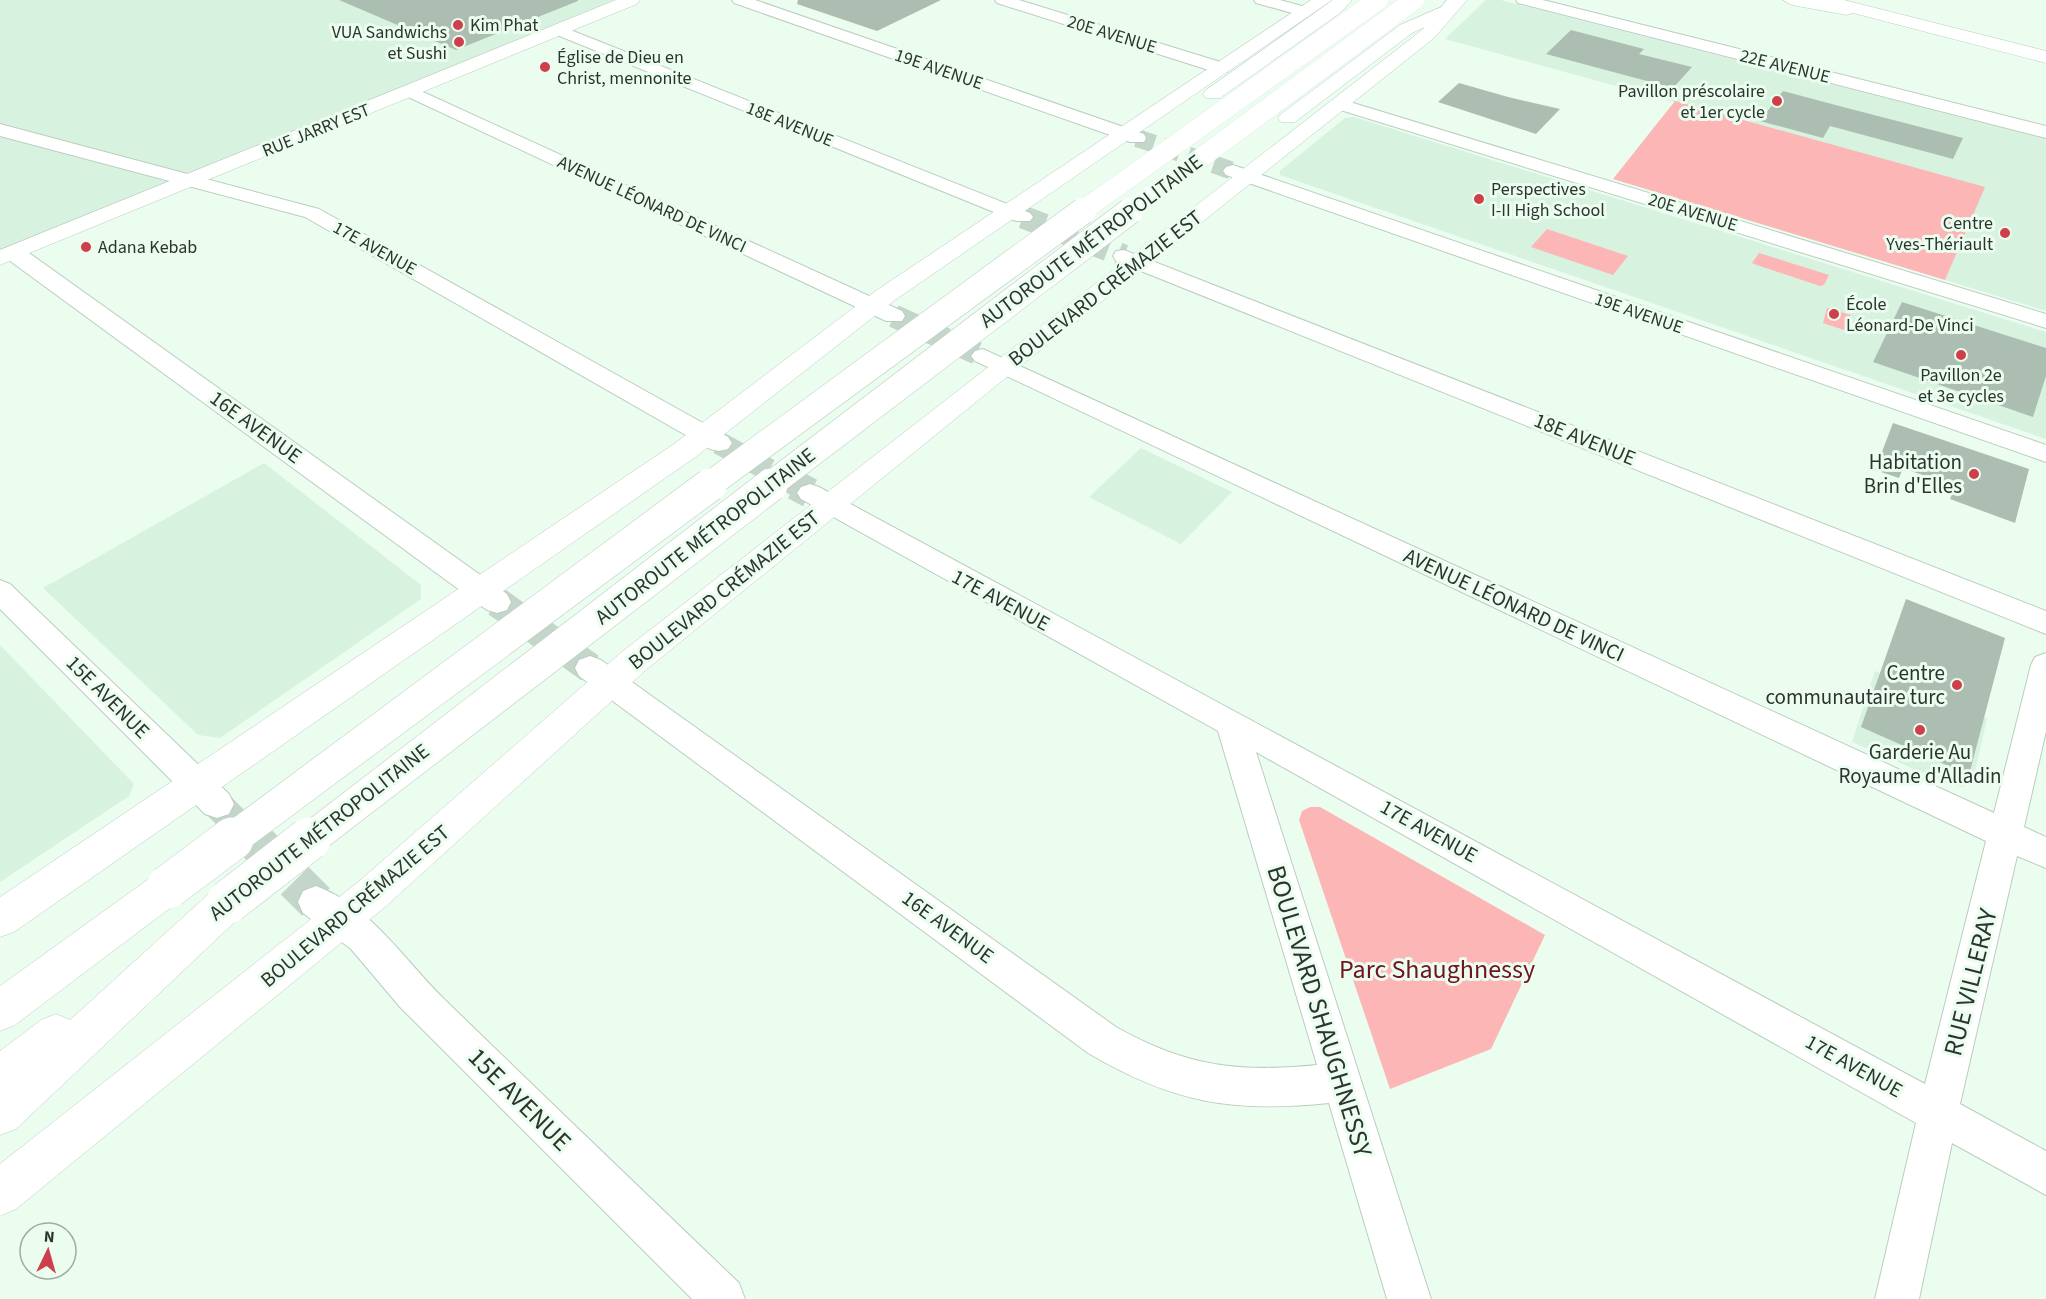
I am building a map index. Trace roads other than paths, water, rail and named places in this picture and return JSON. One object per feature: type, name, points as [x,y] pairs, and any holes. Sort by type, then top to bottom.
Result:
[{"type":"main road","name":"RUE JARRY EST","points":[[7,256],[631,0]]},
{"type":"main road","points":[[0,919],[207,795],[712,439],[873,306],[1016,214],[1130,136],[1221,68],[1303,11],[1323,0]]},
{"type":"main road","points":[[976,288],[1068,197],[1334,9],[1343,0]]},
{"type":"main road","name":"AUTOROUTE MÉTROPOLITAINE","points":[[0,1011],[976,288],[1378,0]]},
{"type":"main road","name":"AUTOROUTE MÉTROPOLITAINE","points":[[0,1078],[1052,269],[1414,0]]},
{"type":"main road","points":[[1792,0],[1872,6],[1932,30],[2046,57]]},
{"type":"main road","points":[[1825,0],[1872,6],[2046,43]]},
{"type":"main road","points":[[1211,177],[1406,29],[1452,5]]},
{"type":"main road","name":"BOULEVARD CRÉMAZIE EST","points":[[0,1193],[328,911],[471,808],[600,675],[993,361],[1132,259],[1240,174],[1340,104],[1428,34],[1452,5]]},
{"type":"main road","points":[[1052,269],[1169,208]]},
{"type":"main road","points":[[0,990],[168,887]]},
{"type":"main road","points":[[0,1113],[228,902]]},
{"type":"street","name":"19E AVENUE","points":[[740,0],[1130,136]]},
{"type":"street","name":"20E AVENUE","points":[[1003,0],[1221,68]]},
{"type":"street","points":[[1262,0],[1303,11]]},
{"type":"street","name":"22E AVENUE","points":[[1524,0],[2046,132]]},
{"type":"street","name":"18E AVENUE","points":[[558,30],[1016,214]]},
{"type":"street","name":"AVENUE LÉONARD DE VINCI","points":[[410,91],[894,316]]},
{"type":"street","name":"20E AVENUE","points":[[1340,104],[2046,321]]},
{"type":"street","name":"17E AVENUE","points":[[0,130],[312,213],[712,439]]},
{"type":"street","name":"19E AVENUE","points":[[1240,174],[2046,454]]},
{"type":"street","name":"16E AVENUE","points":[[7,256],[490,596]]},
{"type":"street","name":"18E AVENUE","points":[[1132,259],[2046,623]]},
{"type":"street","name":"AVENUE LÉONARD DE VINCI","points":[[993,361],[2046,853]]},
{"type":"street","name":"17E AVENUE","points":[[820,499],[968,583],[1231,723],[2046,1174]]},
{"type":"street","name":"15E AVENUE","points":[[0,591],[207,795]]},
{"type":"street","name":"RUE VILLERAY","points":[[1897,1299],[1938,1113],[2046,665]]},
{"type":"street","name":"16E AVENUE","points":[[600,675],[1102,1040],[1135,1061],[1174,1077],[1229,1087],[1281,1088],[1342,1082]]},
{"type":"street","name":"BOULEVARD SHAUGHNESSY","points":[[1231,723],[1409,1299]]},
{"type":"street","name":"15E AVENUE","points":[[328,911],[364,937],[413,994],[723,1299]]},
{"type":"tunnel","points":[[1137,138],[1233,171]]},
{"type":"tunnel","points":[[1023,217],[1124,256]]},
{"type":"tunnel","points":[[894,316],[983,356]]},
{"type":"tunnel","points":[[719,443],[798,486]]},
{"type":"tunnel","points":[[795,485],[810,493]]},
{"type":"tunnel","points":[[497,602],[590,668]]},
{"type":"tunnel","points":[[217,804],[254,841]]},
{"type":"tunnel","points":[[253,839],[316,902]]},
{"type":"place","name":"Kim Phat","points":[[458,25]]},
{"type":"place","name":"VUA Sandwichs et Sushi","points":[[459,42]]},
{"type":"place","name":"Église de Dieu en Christ, mennonite","points":[[545,67]]},
{"type":"place","name":"Pavillon préscolaire et 1er cycle","points":[[1777,101]]},
{"type":"place","name":"Perspectives I-II High School","points":[[1479,199]]},
{"type":"place","name":"Centre Yves-Thériault","points":[[2005,233]]},
{"type":"place","name":"Adana Kebab","points":[[86,247]]},
{"type":"place","name":"École Léonard-De Vinci","points":[[1834,314]]},
{"type":"place","name":"Pavillon 2e et 3e cycles","points":[[1961,355]]},
{"type":"place","name":"Habitation Brin d'Elles","points":[[1974,474]]},
{"type":"place","name":"Centre communautaire turc","points":[[1957,685]]},
{"type":"place","name":"Garderie Au Royaume d'Alladin","points":[[1920,730]]},
{"type":"park label","name":"Parc Shaughnessy","points":[[1437,969]]}]
